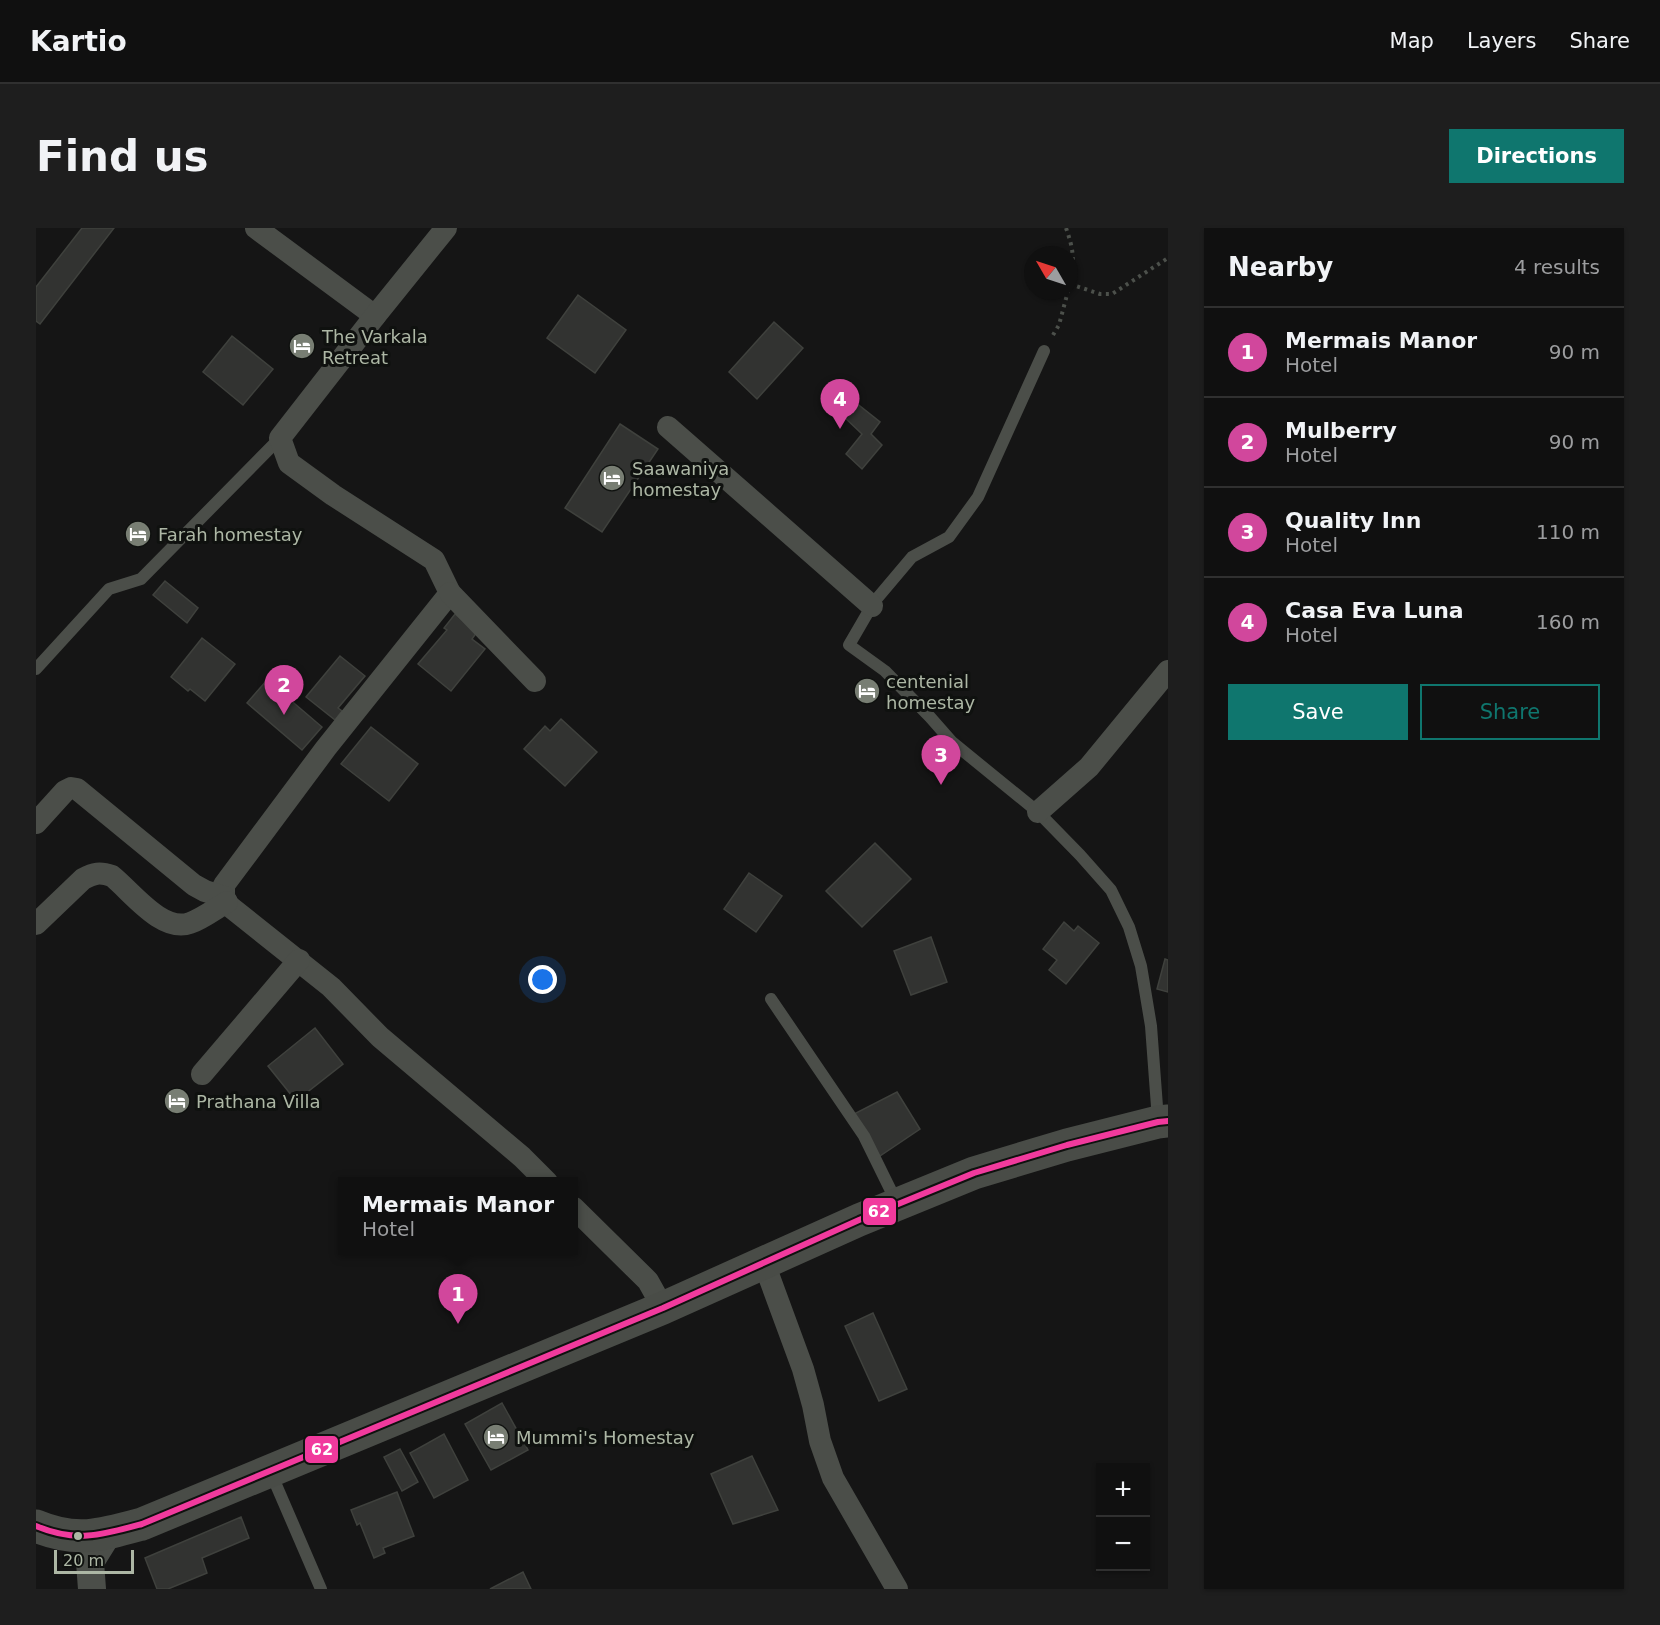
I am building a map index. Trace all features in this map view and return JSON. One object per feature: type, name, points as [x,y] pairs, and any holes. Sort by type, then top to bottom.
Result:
[{"type":"main road","points":[[36,1526],[75,1537],[108,1533],[142,1524],[663,1308],[897,1204],[984,1170],[1067,1145],[1163,1122]]},
{"type":"street","points":[[256,228],[375,316]]},
{"type":"street","points":[[446,228],[280,438],[289,463],[333,495],[434,560],[450,593],[535,681]]},
{"type":"street","points":[[668,427],[872,606]]},
{"type":"street","points":[[450,593],[326,748],[224,885],[226,900],[228,905],[331,987],[380,1037],[522,1157],[542,1177]]},
{"type":"street","points":[[1038,812],[1089,767],[1168,671]]},
{"type":"street","points":[[36,823],[65,791],[71,788],[77,789],[194,885],[226,900]]},
{"type":"street","points":[[36,924],[83,879],[92,874],[103,873],[112,876],[168,924],[190,923],[226,900]]},
{"type":"street","points":[[202,1074],[299,960]]},
{"type":"street","points":[[578,1213],[648,1281],[663,1308]]},
{"type":"street","points":[[764,1263],[803,1369],[820,1440],[832,1478],[897,1589]]},
{"type":"street","points":[[92,1589],[90,1562],[108,1533]]},
{"type":"lane","points":[[1044,351],[978,497],[949,537],[912,557],[872,606],[849,645],[885,671],[952,741],[1038,812],[1111,890],[1129,927],[1141,966],[1163,1122]]},
{"type":"lane","points":[[36,669],[110,589],[141,579],[280,438]]},
{"type":"lane","points":[[771,999],[864,1136],[897,1204]]},
{"type":"lane","points":[[271,1472],[321,1589]]},
{"type":"path","points":[[1066,228],[1072,246]]},
{"type":"path","points":[[1078,288],[1100,294],[1112,294],[1168,258]]},
{"type":"path","points":[[1044,351],[1059,325],[1066,300]]},
{"type":"building","points":[[82,228],[114,228],[40,324],[36,321],[36,287]]},
{"type":"building","points":[[578,295],[626,330],[595,373],[547,338]]},
{"type":"building","points":[[774,322],[803,348],[757,399],[729,372]]},
{"type":"building","points":[[232,336],[273,369],[243,405],[203,372]]},
{"type":"building","points":[[855,402],[880,422],[871,434],[882,445],[862,469],[846,454],[862,434],[843,416]]},
{"type":"building","name":"Saawaniya homestay","points":[[620,424],[658,449],[602,532],[565,508]]},
{"type":"building","points":[[165,581],[198,608],[187,623],[153,595]]},
{"type":"building","points":[[455,614],[477,632],[472,639],[485,649],[451,691],[418,664],[447,630],[444,628]]},
{"type":"building","points":[[202,638],[235,664],[205,701],[171,677]]},
{"type":"building","points":[[340,656],[365,676],[338,708],[342,711],[335,720],[306,697]]},
{"type":"building","points":[[267,680],[322,727],[302,750],[247,703]]},
{"type":"building","points":[[561,719],[597,752],[565,786],[524,749],[545,726],[550,731]]},
{"type":"building","points":[[371,727],[418,764],[389,801],[341,764]]},
{"type":"building","points":[[875,843],[911,879],[862,927],[826,891]]},
{"type":"building","points":[[749,873],[782,896],[756,932],[724,909]]},
{"type":"building","points":[[1064,922],[1074,931],[1078,926],[1099,943],[1066,984],[1049,970],[1057,960],[1043,949]]},
{"type":"building","points":[[931,937],[947,982],[911,995],[894,951]]},
{"type":"building","points":[[1165,959],[1168,960],[1168,992],[1157,989]]},
{"type":"building","points":[[315,1028],[343,1064],[296,1101],[268,1066]]},
{"type":"building","points":[[897,1092],[920,1129],[877,1158],[852,1115]]},
{"type":"building","points":[[873,1313],[907,1389],[879,1401],[845,1326]]},
{"type":"building","name":"Mummi's Homestay","points":[[502,1403],[528,1450],[491,1470],[465,1424]]},
{"type":"building","points":[[444,1434],[468,1480],[434,1498],[410,1453]]},
{"type":"building","points":[[400,1449],[418,1482],[402,1491],[384,1457]]},
{"type":"building","points":[[752,1456],[778,1510],[733,1524],[711,1474]]},
{"type":"building","points":[[397,1492],[414,1536],[383,1548],[385,1553],[374,1558],[360,1523],[357,1525],[351,1510]]},
{"type":"building","points":[[241,1517],[249,1538],[202,1558],[207,1573],[168,1589],[157,1589],[145,1558]]},
{"type":"building","points":[[523,1572],[531,1589],[490,1589]]},
{"type":"transit line","name":"62","points":[[36,1526],[64,1534],[89,1536],[142,1524],[663,1308],[859,1220],[974,1173],[1067,1145],[1168,1121]]},
{"type":"place","name":"The Varkala Retreat","points":[[302,346]]},
{"type":"place","name":"Casa Eva Luna","points":[[840,429]]},
{"type":"place","name":"Saawaniya homestay","points":[[612,478]]},
{"type":"place","name":"Farah homestay","points":[[138,534]]},
{"type":"place","name":"centenial homestay","points":[[867,691]]},
{"type":"place","name":"Mulberry","points":[[284,715]]},
{"type":"place","name":"Quality Inn","points":[[941,785]]},
{"type":"place","name":"Prathana Villa","points":[[177,1101]]},
{"type":"place","name":"Mermais Manor","points":[[458,1324]]},
{"type":"place","name":"Mummi's Homestay","points":[[496,1437]]}]
